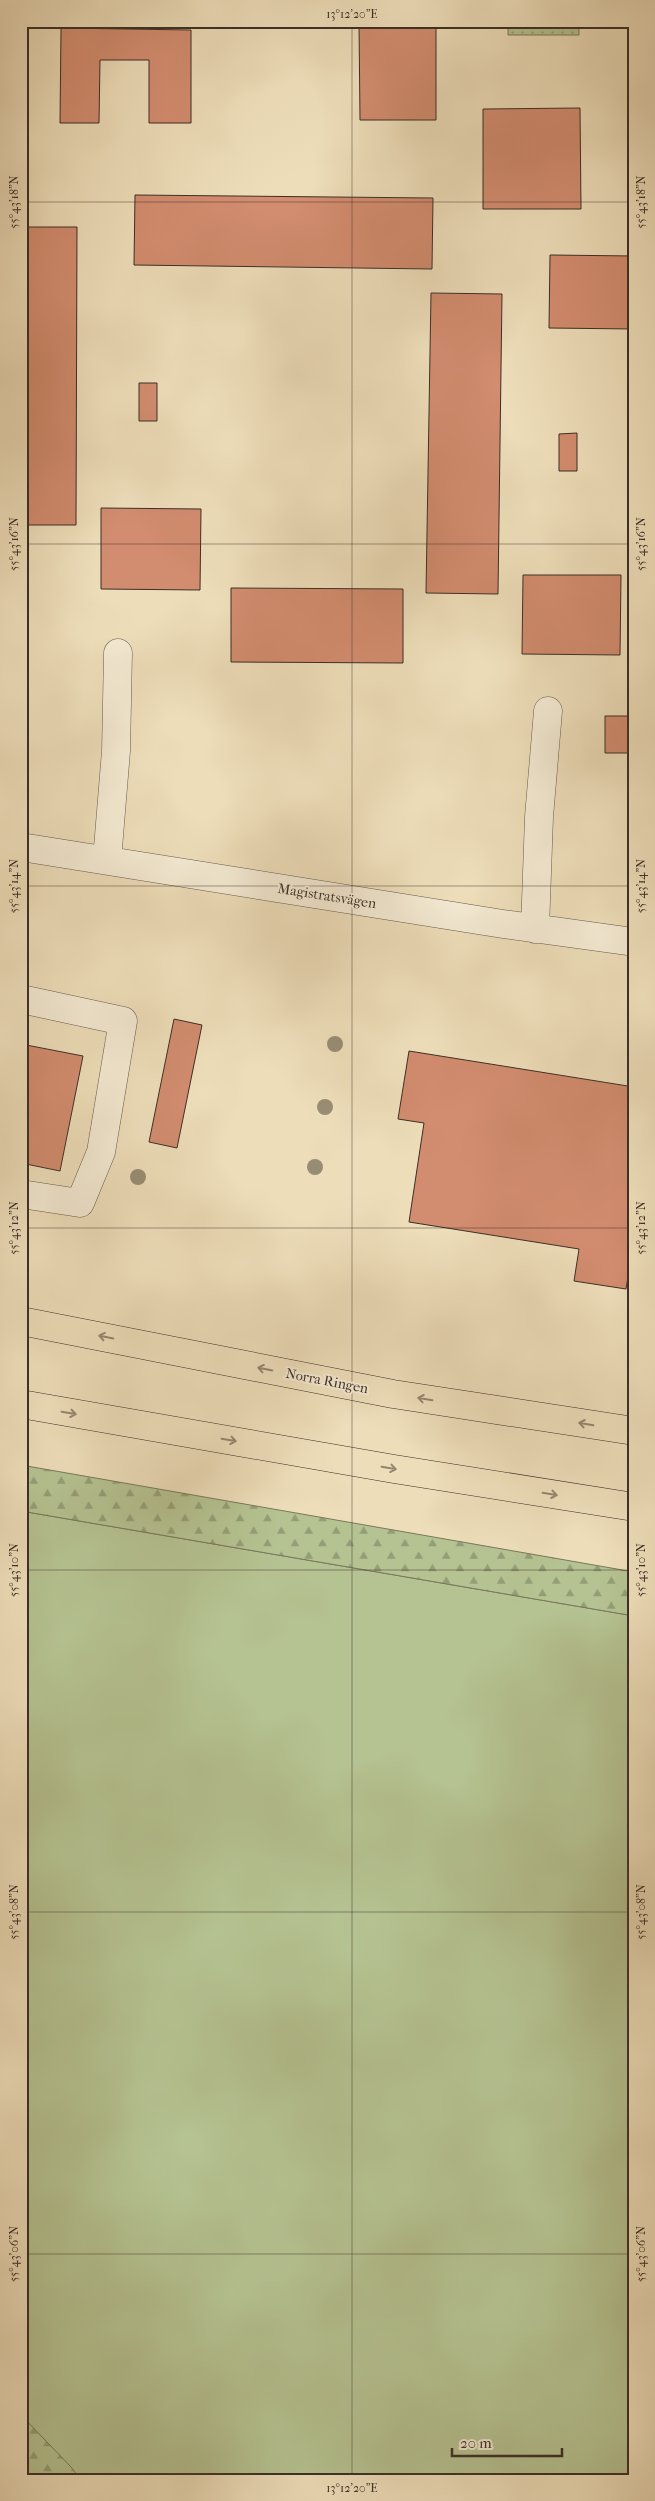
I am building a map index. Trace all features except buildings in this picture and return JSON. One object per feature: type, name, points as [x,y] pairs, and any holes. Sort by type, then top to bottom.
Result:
[{"type":"main road","name":"Norra Ringen","points":[[21,1321],[393,1394],[634,1431]]},
{"type":"main road","points":[[21,1404],[394,1469],[634,1507]]},
{"type":"street","points":[[107,860],[115,761],[118,653]]},
{"type":"street","points":[[535,929],[539,817],[548,711]]},
{"type":"street","name":"Magistratsvägen","points":[[21,846],[535,929],[634,942]]},
{"type":"street","points":[[21,999],[123,1021],[101,1152],[80,1203],[21,1194]]},
{"type":"green space","points":[[508,21],[579,21],[579,35],[508,35]]},
{"type":"green space","points":[[21,1465],[634,1572],[634,1616],[21,1511]]},
{"type":"green space","points":[[21,1511],[634,1616],[634,2480],[21,2480]]},
{"type":"green space","points":[[21,2415],[71,2467],[81,2480],[21,2480]]}]
